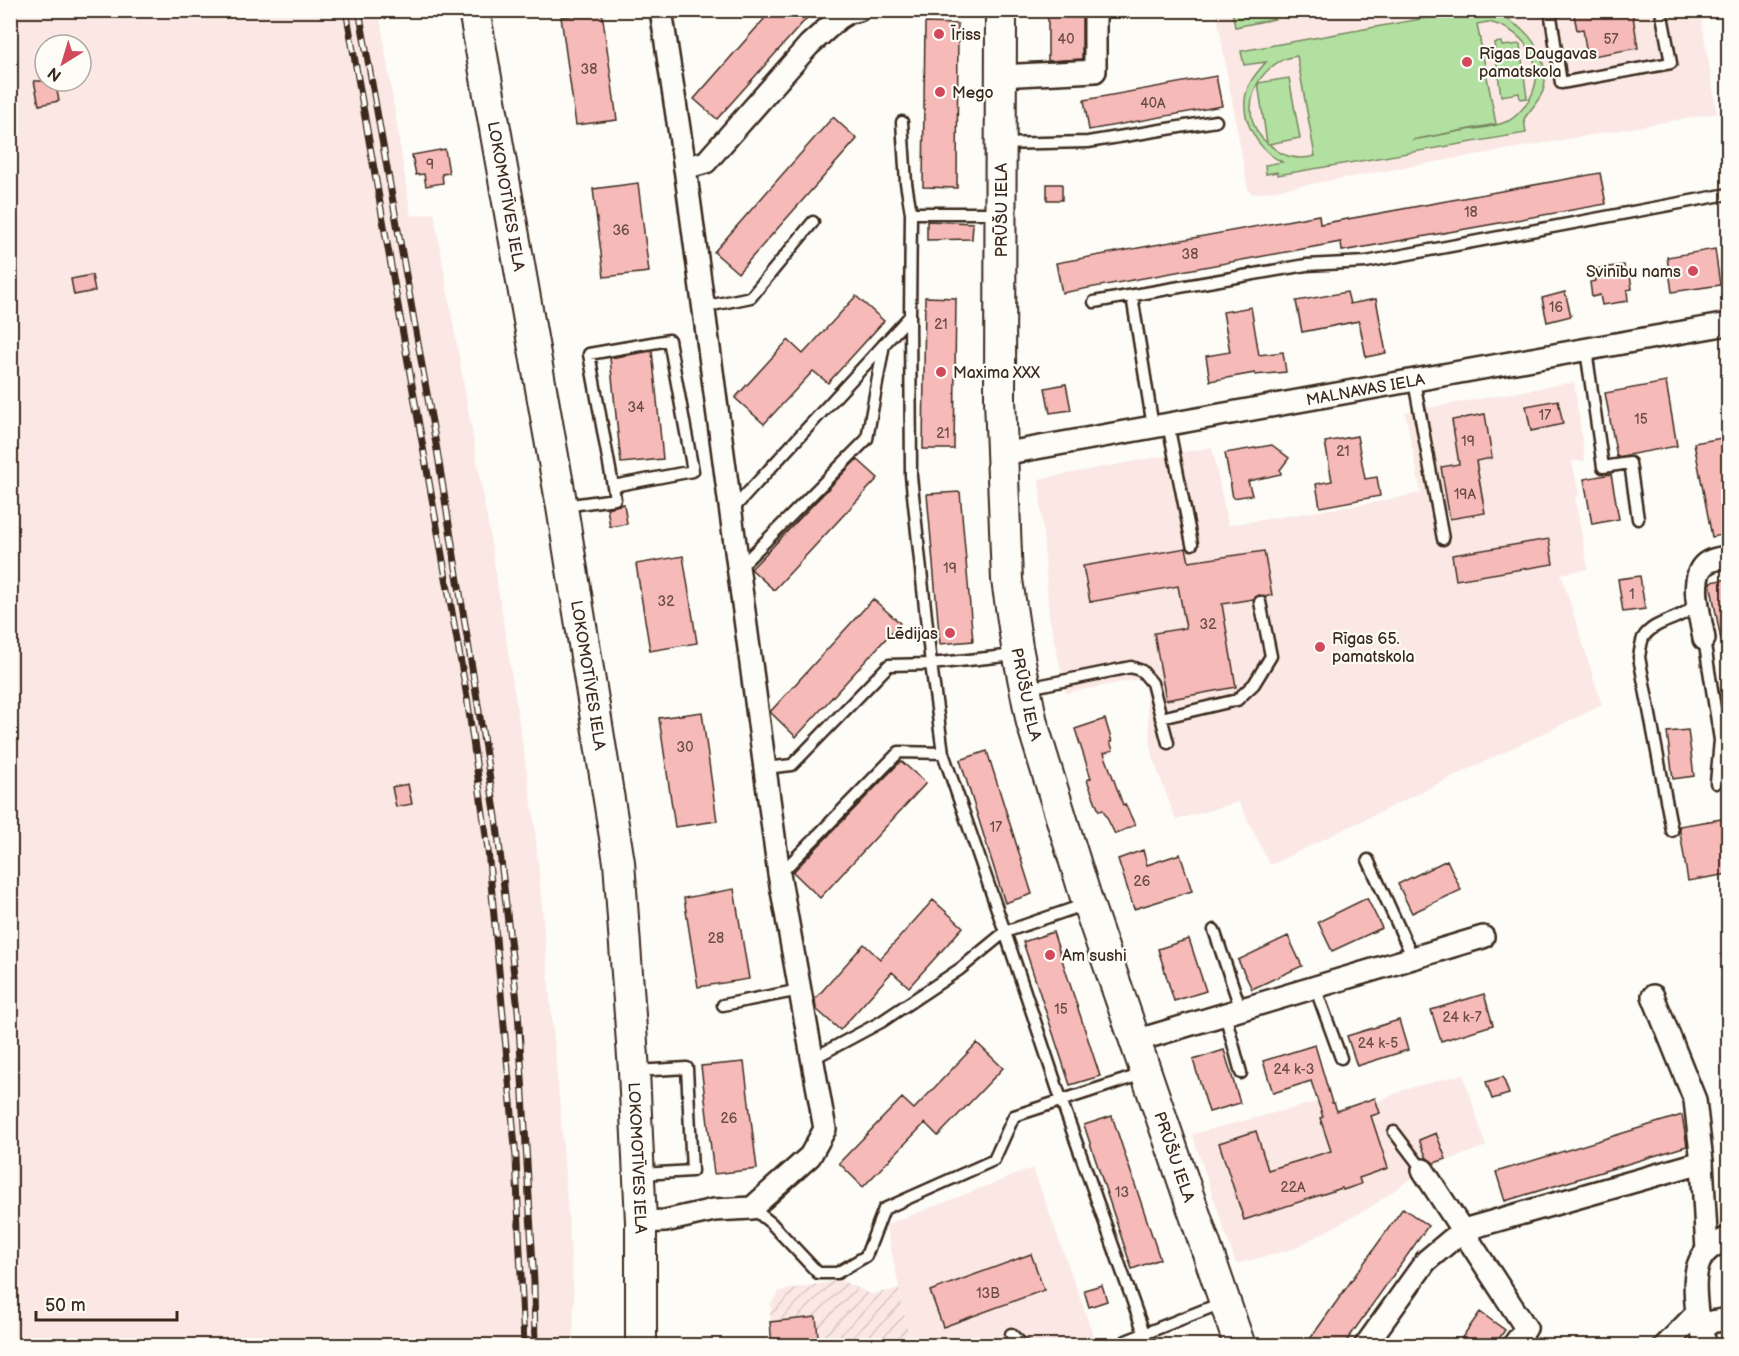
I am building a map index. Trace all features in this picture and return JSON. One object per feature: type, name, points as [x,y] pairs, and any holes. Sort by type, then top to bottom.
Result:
[{"type":"street","name":"LOKOMOTĪVES IELA","points":[[474,10],[562,507],[619,862],[639,1174],[641,1346]]},
{"type":"street","points":[[641,1222],[665,1221],[714,1210],[752,1208],[810,1156],[825,1129],[779,874],[685,168],[661,10]]},
{"type":"street","points":[[685,168],[706,162],[809,45],[838,18],[859,10]]},
{"type":"street","points":[[996,10],[1001,11]]},
{"type":"street","points":[[1001,76],[1095,71],[1095,10]]},
{"type":"street","name":"PRŪŠU IELA","points":[[1001,11],[1002,454],[1007,580],[1018,655],[1032,723],[1088,904],[1240,1346]]},
{"type":"street","name":"MALNAVAS IELA","points":[[1002,454],[1728,324]]},
{"type":"street","points":[[1704,639],[1697,574],[1706,563],[1728,557]]},
{"type":"street","points":[[1135,1041],[1483,938]]},
{"type":"street","points":[[1653,996],[1695,1100],[1702,1162],[1707,1251]]},
{"type":"street","points":[[1365,1346],[1426,1262],[1463,1230],[1702,1162]]},
{"type":"street","points":[[1423,1170],[1526,1328],[1513,1346]]},
{"type":"street","points":[[1706,1346],[1695,1290],[1697,1270],[1707,1251],[1728,1238]]},
{"type":"street","points":[[1665,1346],[1699,1318],[1728,1319]]},
{"type":"lane","points":[[1550,10],[1561,83],[1671,63],[1662,10]]},
{"type":"lane","points":[[1001,144],[1088,142],[1216,121]]},
{"type":"lane","points":[[902,122],[906,183],[911,213],[911,476],[943,753],[1062,1102],[1144,1333]]},
{"type":"lane","points":[[1094,303],[1306,265],[1366,262],[1728,194]]},
{"type":"lane","points":[[911,213],[1001,213]]},
{"type":"lane","points":[[703,307],[751,297],[813,222]]},
{"type":"lane","points":[[1132,296],[1161,426],[1192,544]]},
{"type":"lane","points":[[730,512],[910,316]]},
{"type":"lane","points":[[562,507],[615,499],[589,354],[669,340],[693,471],[613,486]]},
{"type":"lane","points":[[738,570],[867,439],[884,344]]},
{"type":"lane","points":[[1586,350],[1603,467],[1630,463],[1638,519]]},
{"type":"lane","points":[[1414,381],[1443,539]]},
{"type":"lane","points":[[1672,831],[1638,657],[1643,638],[1659,624],[1692,609],[1698,597]]},
{"type":"lane","points":[[1161,718],[1237,700],[1254,684],[1271,656],[1260,602]]},
{"type":"lane","points":[[1704,639],[1720,740],[1716,783]]},
{"type":"lane","points":[[765,768],[792,765],[889,665],[931,664],[1018,655]]},
{"type":"lane","points":[[1025,688],[1131,667],[1142,671],[1152,683],[1168,743]]},
{"type":"lane","points":[[779,874],[899,752],[943,753]]},
{"type":"lane","points":[[1368,860],[1413,958]]},
{"type":"lane","points":[[812,1059],[881,1022],[960,969],[1005,932],[1088,904]]},
{"type":"lane","points":[[1214,930],[1233,1012],[1241,1073]]},
{"type":"lane","points":[[1315,987],[1341,1059]]},
{"type":"lane","points":[[723,1005],[800,990]]},
{"type":"lane","points":[[634,1071],[687,1068],[692,1171],[639,1174]]},
{"type":"lane","points":[[752,1208],[771,1223],[818,1273],[837,1273],[867,1256],[884,1209],[994,1160],[1014,1116],[1145,1073]]},
{"type":"lane","points":[[1394,1132],[1423,1170]]},
{"type":"lane","points":[[1123,1344],[1144,1333],[1226,1302]]},
{"type":"lane","points":[[1011,1334],[1024,1346]]},
{"type":"shaded area","points":[[10,11],[379,11],[411,216],[434,213],[488,524],[534,818],[561,1119],[574,1299],[573,1345],[11,1345]]},
{"type":"shaded area","name":"Rīgas Daugavas pamatskola","points":[[1216,11],[1700,11],[1717,113],[1253,194],[1248,190]]},
{"type":"shaded area","name":"Rīgas 65. pamatskola","points":[[1574,382],[1585,461],[1572,461],[1579,495],[1575,498],[1588,569],[1561,574],[1602,705],[1270,865],[1239,802],[1176,820],[1152,756],[1145,686],[1139,679],[1066,693],[1049,616],[1039,479],[1212,447],[1228,525],[1371,503],[1421,493],[1405,412]]},
{"type":"shaded area","points":[[1463,1074],[1486,1146],[1423,1170],[1369,1208],[1293,1249],[1236,1264],[1192,1134],[1317,1102],[1320,1107],[1334,1103],[1337,1111],[1375,1098],[1377,1102],[1406,1089]]},
{"type":"shaded area","points":[[1033,1168],[1097,1345],[911,1345],[886,1225]]},
{"type":"shaded area","points":[[840,1280],[871,1294],[899,1289],[911,1345],[772,1345],[771,1303],[780,1291]]},
{"type":"green space","points":[[1471,10],[1539,11],[1540,14],[1507,19],[1523,30],[1538,50],[1544,66],[1545,83],[1539,98],[1524,119],[1526,133],[1278,175],[1277,172],[1266,174],[1265,165],[1282,162],[1264,149],[1257,140],[1247,119],[1245,107],[1249,85],[1266,62],[1244,65],[1241,51]],"holes":[[[1488,22],[1502,26],[1524,42],[1535,66],[1536,79],[1533,93],[1525,106],[1511,120],[1488,127],[1412,140],[1496,124],[1477,24]],[[1297,56],[1315,156],[1290,157],[1269,144],[1300,138],[1289,78],[1258,83],[1270,68],[1283,60]],[[1258,84],[1267,143],[1257,131],[1252,118],[1251,104]]]},
{"type":"green space","points":[[1232,11],[1273,11],[1275,19],[1235,27]]},
{"type":"green space","points":[[1501,42],[1502,46],[1520,44],[1527,98],[1520,99],[1519,93],[1501,96],[1494,43]]},
{"type":"building","points":[[772,10],[814,10],[717,119],[694,99]]},
{"type":"building","points":[[1048,10],[1082,10],[1082,59],[1048,61]]},
{"type":"building","points":[[1573,10],[1632,10],[1638,48],[1587,57],[1583,29],[1577,30]]},
{"type":"building","points":[[602,12],[617,120],[576,125],[561,17]]},
{"type":"building","points":[[925,23],[958,24],[957,188],[923,187]]},
{"type":"building","points":[[1216,76],[1222,106],[1089,130],[1084,100]]},
{"type":"building","points":[[36,93],[57,93],[59,101],[39,105]]},
{"type":"building","points":[[833,117],[857,139],[738,273],[714,252]]},
{"type":"building","points":[[445,149],[449,173],[442,174],[443,183],[426,186],[424,174],[416,175],[412,155]]},
{"type":"building","points":[[1600,173],[1606,204],[1342,251],[1341,242],[1062,293],[1056,263],[1319,215],[1320,224]]},
{"type":"building","points":[[638,183],[649,272],[604,277],[593,189]]},
{"type":"building","points":[[1047,184],[1062,184],[1062,200],[1047,200]]},
{"type":"building","points":[[927,221],[973,223],[972,239],[927,240]]},
{"type":"building","name":"Svinību nams","points":[[1715,249],[1720,285],[1672,292],[1667,257]]},
{"type":"building","points":[[1624,265],[1625,276],[1630,275],[1632,289],[1627,290],[1628,301],[1602,305],[1600,295],[1592,297],[1590,282],[1596,281],[1594,269]]},
{"type":"building","points":[[92,275],[95,291],[74,295],[71,279]]},
{"type":"building","points":[[1347,292],[1350,304],[1376,299],[1386,353],[1366,357],[1359,321],[1302,332],[1296,301]]},
{"type":"building","points":[[1565,292],[1571,316],[1547,322],[1542,298]]},
{"type":"building","points":[[856,296],[884,321],[828,383],[813,371],[764,424],[735,398],[788,340],[803,354]]},
{"type":"building","points":[[925,297],[956,298],[954,449],[923,449]]},
{"type":"building","points":[[1251,307],[1259,355],[1283,352],[1286,372],[1255,375],[1255,373],[1210,381],[1206,356],[1230,352],[1223,312]]},
{"type":"building","points":[[652,351],[663,459],[621,463],[610,358]]},
{"type":"building","points":[[1666,382],[1677,446],[1617,457],[1605,393]]},
{"type":"building","points":[[1066,384],[1071,410],[1050,413],[1045,388]]},
{"type":"building","points":[[1558,400],[1563,424],[1531,431],[1526,406]]},
{"type":"building","points":[[1485,414],[1492,458],[1476,461],[1485,513],[1450,519],[1441,467],[1459,464],[1452,420]]},
{"type":"building","points":[[1357,436],[1365,479],[1377,477],[1380,496],[1320,507],[1316,484],[1332,481],[1325,442]]},
{"type":"building","points":[[1728,437],[1728,534],[1712,537],[1694,443]]},
{"type":"building","points":[[1272,445],[1289,458],[1280,470],[1281,474],[1248,481],[1252,495],[1233,498],[1225,453]]},
{"type":"building","points":[[857,459],[878,478],[774,590],[751,569]]},
{"type":"building","points":[[1611,474],[1619,519],[1592,524],[1584,479]]},
{"type":"building","points":[[960,492],[973,641],[940,644],[927,494]]},
{"type":"building","points":[[624,504],[627,524],[610,527],[607,508]]},
{"type":"building","points":[[1549,539],[1553,564],[1456,580],[1452,555]]},
{"type":"building","points":[[1186,548],[1189,562],[1264,551],[1272,595],[1265,597],[1259,595],[1253,599],[1222,604],[1236,687],[1166,700],[1154,633],[1186,628],[1178,586],[1090,602],[1083,566]]},
{"type":"building","points":[[683,556],[697,643],[650,651],[636,564]]},
{"type":"building","points":[[1640,576],[1645,609],[1623,612],[1618,579]]},
{"type":"building","points":[[1728,579],[1728,639],[1721,640],[1710,582]]},
{"type":"building","points":[[873,599],[900,623],[796,737],[770,712]]},
{"type":"building","points":[[702,712],[717,821],[675,827],[659,718]]},
{"type":"building","points":[[1105,719],[1113,750],[1104,753],[1123,805],[1125,804],[1135,825],[1115,834],[1103,810],[1099,811],[1087,780],[1091,778],[1075,729]]},
{"type":"building","points":[[1688,730],[1694,776],[1673,779],[1667,732]]},
{"type":"building","points":[[987,751],[1032,894],[1005,903],[960,760]]},
{"type":"building","points":[[901,761],[926,783],[820,898],[793,872]]},
{"type":"building","points":[[408,784],[412,804],[396,807],[392,787]]},
{"type":"building","points":[[1728,818],[1728,874],[1688,881],[1679,826]]},
{"type":"building","points":[[1143,850],[1147,865],[1180,854],[1192,891],[1134,909],[1118,859]]},
{"type":"building","points":[[1447,860],[1461,890],[1412,913],[1398,884]]},
{"type":"building","points":[[734,889],[749,979],[698,987],[684,898]]},
{"type":"building","points":[[1367,898],[1382,928],[1332,951],[1318,922]]},
{"type":"building","points":[[933,900],[963,927],[909,987],[892,972],[840,1030],[816,1009],[815,999],[864,944],[880,959]]},
{"type":"building","points":[[1053,932],[1100,1076],[1070,1085],[1023,942]]},
{"type":"building","points":[[1288,936],[1302,966],[1252,989],[1238,960]]},
{"type":"building","points":[[1189,939],[1206,991],[1174,1001],[1158,949]]},
{"type":"building","points":[[1484,994],[1493,1025],[1441,1041],[1431,1010]]},
{"type":"building","points":[[1399,1020],[1408,1050],[1357,1066],[1347,1036]]},
{"type":"building","points":[[977,1043],[1003,1068],[938,1136],[925,1123],[863,1187],[839,1163],[902,1098],[914,1109]]},
{"type":"building","points":[[1315,1045],[1332,1103],[1337,1111],[1375,1098],[1380,1113],[1371,1116],[1388,1168],[1359,1178],[1361,1184],[1244,1220],[1219,1143],[1256,1131],[1268,1170],[1331,1151],[1311,1081],[1273,1093],[1263,1061]]},
{"type":"building","points":[[1224,1050],[1240,1103],[1209,1112],[1193,1060]]},
{"type":"building","points":[[744,1062],[757,1169],[714,1174],[701,1066]]},
{"type":"building","points":[[1503,1077],[1509,1094],[1492,1099],[1486,1082]]},
{"type":"building","points":[[1682,1115],[1687,1146],[1505,1201],[1496,1172]]},
{"type":"building","points":[[1112,1116],[1160,1259],[1132,1269],[1084,1125]]},
{"type":"building","points":[[1436,1133],[1446,1159],[1434,1163],[1427,1158],[1419,1140]]},
{"type":"building","points":[[1403,1208],[1428,1226],[1343,1346],[1305,1346]]},
{"type":"building","points":[[1031,1254],[1044,1290],[943,1327],[930,1291]]},
{"type":"building","points":[[1102,1285],[1107,1301],[1089,1307],[1084,1290]]},
{"type":"building","points":[[1480,1312],[1505,1330],[1494,1346],[1456,1346]]},
{"type":"building","points":[[816,1317],[819,1346],[772,1346],[770,1322]]},
{"type":"railway","points":[[346,10],[467,697],[488,850],[516,1158],[524,1346]]},
{"type":"railway","points":[[359,10],[437,450],[496,817],[518,1010],[534,1282],[535,1346]]},
{"type":"place","name":"Īriss","points":[[939,34]]},
{"type":"place","name":"Rīgas Daugavas pamatskola","points":[[1467,62]]},
{"type":"place","name":"Mego","points":[[940,92]]},
{"type":"place","name":"Svinību nams","points":[[1693,271]]},
{"type":"place","name":"Maxima XXX","points":[[941,372]]},
{"type":"place","name":"Lēdijas","points":[[950,633]]},
{"type":"place","name":"Rīgas 65. pamatskola","points":[[1320,647]]},
{"type":"place","name":"Am sushi","points":[[1050,955]]}]
